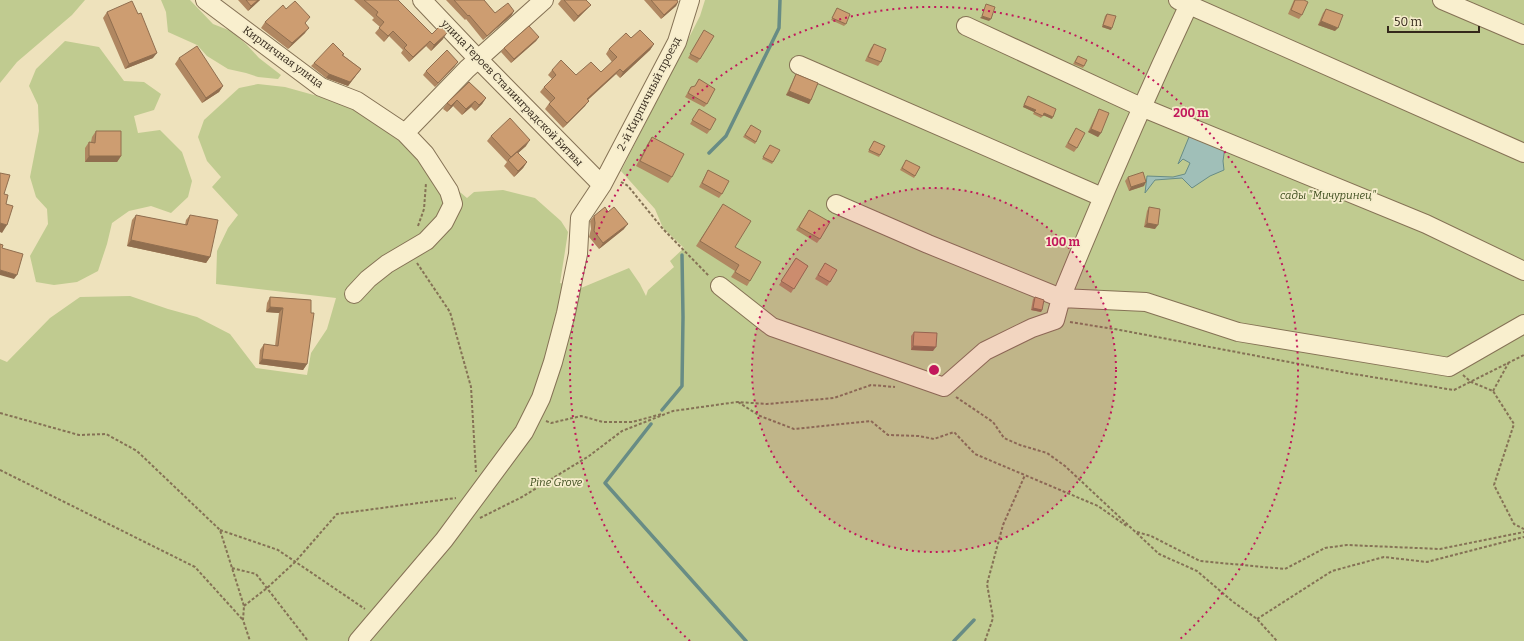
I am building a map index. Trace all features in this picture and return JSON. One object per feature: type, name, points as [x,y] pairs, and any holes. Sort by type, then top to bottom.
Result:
[{"type":"street","name":"Кирпичная улица","points":[[205,0],[321,87],[357,101],[405,133],[425,154],[449,191],[453,204],[444,222],[426,241],[410,251]]},
{"type":"street","name":"улица Героев Сталинградской Битвы","points":[[422,0],[478,60],[608,181]]},
{"type":"street","points":[[405,133],[478,60],[544,0]]},
{"type":"street","points":[[1442,0],[1524,35]]},
{"type":"street","name":"2-й Кирпичный проезд","points":[[358,641],[444,540],[524,432],[541,398],[553,362],[566,313],[578,254],[580,218],[608,181],[677,42],[687,2]]},
{"type":"street","points":[[720,286],[772,327],[944,387],[985,351],[1032,328],[1055,320],[1062,298],[1102,197],[1186,2],[1524,154]]},
{"type":"street","points":[[966,26],[1141,107],[1426,224],[1524,272]]},
{"type":"street","points":[[798,65],[1102,197]]},
{"type":"street","points":[[836,204],[928,244],[1062,298],[1146,302],[1238,332],[1448,367],[1524,324]]},
{"type":"street","points":[[354,294],[374,274],[387,264],[410,251]]},
{"type":"path","points":[[608,181],[628,186],[663,229],[686,254],[720,286]]},
{"type":"path","points":[[426,183],[424,209],[410,251],[450,312],[472,387],[476,473]]},
{"type":"path","points":[[1055,320],[1120,330],[1346,373],[1454,390],[1524,355]]},
{"type":"path","points":[[1493,391],[1509,362]]},
{"type":"path","points":[[1452,365],[1471,382],[1493,391],[1514,424],[1494,486],[1514,524],[1524,530]]},
{"type":"path","points":[[546,421],[551,423],[581,416],[603,422],[632,422],[673,411],[737,402],[766,404],[834,398],[871,385],[899,387]]},
{"type":"path","points":[[944,387],[958,399],[993,422],[1004,438],[1020,445],[1047,452],[1065,466],[1159,554],[1197,571],[1232,601],[1257,619],[1277,641]]},
{"type":"path","points":[[737,402],[760,416],[794,429],[871,421],[888,435],[919,436],[934,439],[954,432],[975,454],[1098,506],[1135,532],[1151,536],[1200,561],[1285,569],[1326,548],[1347,545],[1440,549],[1524,530]]},
{"type":"path","points":[[477,520],[522,497],[590,456],[622,431],[673,411]]},
{"type":"path","points":[[0,414],[79,435],[106,434],[137,451],[220,530],[278,550],[378,618]]},
{"type":"path","points":[[0,470],[195,567],[243,620]]},
{"type":"path","points":[[985,641],[993,618],[987,584],[1003,525],[1025,475]]},
{"type":"path","points":[[244,606],[267,588],[295,562],[337,514],[477,495]]},
{"type":"path","points":[[220,530],[244,606],[243,620],[250,641]]},
{"type":"path","points":[[1257,619],[1332,571],[1384,557],[1428,562],[1524,537]]},
{"type":"path","points":[[232,568],[256,574],[308,641]]},
{"type":"green space","points":[[0,0],[85,0],[72,15],[17,62],[0,83]]},
{"type":"green space","points":[[161,0],[190,0],[213,24],[231,31],[259,58],[281,75],[278,79],[258,77],[228,69],[207,56],[197,45],[168,32],[166,12]]},
{"type":"green space","points":[[705,0],[1524,0],[1524,641],[0,641],[0,359],[7,362],[50,318],[80,297],[130,296],[197,317],[230,334],[256,368],[307,375],[311,353],[327,329],[336,298],[216,284],[217,251],[228,228],[238,215],[212,187],[221,177],[207,161],[198,137],[204,120],[239,88],[258,84],[285,87],[339,102],[368,115],[467,198],[474,192],[503,190],[535,198],[561,221],[568,232],[560,283],[581,288],[629,268],[646,296],[648,290],[674,267],[670,261],[684,248],[663,228],[655,209],[621,171],[700,16]]},
{"type":"green space","points":[[65,41],[99,47],[124,81],[144,82],[161,94],[154,110],[134,116],[138,133],[160,130],[182,152],[192,181],[188,197],[171,213],[151,206],[129,211],[112,223],[98,271],[77,282],[54,285],[36,282],[30,256],[48,224],[47,209],[36,197],[30,177],[39,131],[38,105],[29,86],[36,69]]},
{"type":"water","points":[[1197,133],[1225,147],[1223,161],[1224,170],[1210,176],[1192,188],[1182,178],[1155,180],[1145,193],[1147,176],[1173,177],[1185,174],[1190,163],[1183,159],[1178,164],[1189,137]]},
{"type":"building","points":[[246,0],[258,0],[251,6]]},
{"type":"building","points":[[364,0],[398,0],[432,34],[440,26],[447,33],[434,45],[430,41],[413,57],[404,48],[407,45],[393,31],[388,36],[379,28],[384,22],[376,15],[378,12]]},
{"type":"building","points":[[454,0],[484,0],[495,13],[508,3],[514,11],[487,36]]},
{"type":"building","points":[[564,0],[586,0],[591,5],[578,16]]},
{"type":"building","points":[[651,0],[677,0],[678,2],[664,15]]},
{"type":"building","points":[[1295,0],[1304,0],[1308,2],[1302,15],[1291,10]]},
{"type":"building","points":[[132,1],[138,14],[141,13],[157,53],[129,64],[107,12]]},
{"type":"building","points":[[295,1],[310,17],[305,23],[309,28],[292,43],[265,22],[283,5],[286,9]]},
{"type":"building","points":[[986,4],[995,7],[991,19],[982,16]]},
{"type":"building","points":[[837,8],[850,14],[846,24],[832,18]]},
{"type":"building","points":[[1326,9],[1343,15],[1338,28],[1321,21]]},
{"type":"building","points":[[1107,14],[1116,16],[1112,28],[1103,25]]},
{"type":"building","points":[[529,26],[539,37],[514,59],[504,48]]},
{"type":"building","points":[[640,30],[654,44],[623,72],[620,69],[587,99],[589,101],[567,123],[549,104],[555,98],[544,87],[556,75],[552,70],[561,60],[576,75],[591,62],[601,72],[617,57],[609,49],[626,33],[631,38]]},
{"type":"building","points":[[704,30],[714,36],[700,59],[690,54]]},
{"type":"building","points":[[333,43],[344,54],[342,55],[361,69],[350,82],[329,74],[314,63]]},
{"type":"building","points":[[874,44],[886,49],[881,62],[868,57]]},
{"type":"building","points":[[197,46],[223,86],[206,98],[179,58]]},
{"type":"building","points":[[447,50],[458,62],[438,83],[426,71]]},
{"type":"building","points":[[1078,56],[1087,60],[1084,66],[1075,62]]},
{"type":"building","points":[[796,74],[818,83],[811,100],[789,91]]},
{"type":"building","points":[[699,79],[715,89],[707,104],[688,93],[691,87],[695,86]]},
{"type":"building","points":[[469,82],[486,98],[479,105],[475,101],[466,109],[457,100],[451,106],[447,103]]},
{"type":"building","points":[[1028,96],[1056,109],[1053,117],[1044,113],[1043,116],[1034,112],[1036,110],[1024,105]]},
{"type":"building","points":[[699,109],[716,119],[710,130],[692,120]]},
{"type":"building","points":[[1099,109],[1109,113],[1101,133],[1091,129]]},
{"type":"building","points":[[510,118],[530,140],[511,157],[491,136]]},
{"type":"building","points":[[751,125],[761,131],[756,142],[745,135]]},
{"type":"building","points":[[1076,128],[1085,133],[1077,148],[1068,143]]},
{"type":"building","points":[[96,131],[121,131],[121,156],[89,156],[89,142],[95,143]]},
{"type":"building","points":[[652,137],[684,154],[672,177],[640,161]]},
{"type":"building","points":[[874,141],[885,146],[880,155],[869,150]]},
{"type":"building","points":[[770,145],[780,150],[773,162],[763,157]]},
{"type":"building","points":[[517,152],[527,162],[518,171],[508,160]]},
{"type":"building","points":[[906,160],[920,167],[915,176],[902,168]]},
{"type":"building","points":[[708,170],[729,181],[722,194],[702,183]]},
{"type":"building","points":[[1143,172],[1146,182],[1131,187],[1128,177]]},
{"type":"building","points":[[0,173],[10,175],[4,194],[8,195],[6,204],[13,206],[7,225],[0,223]]},
{"type":"building","points":[[723,204],[751,221],[735,247],[761,262],[750,281],[735,272],[739,265],[700,241]]},
{"type":"building","points":[[605,207],[608,212],[614,207],[628,224],[603,243],[594,231],[594,216]]},
{"type":"building","points":[[1149,207],[1160,209],[1158,225],[1147,223]]},
{"type":"building","points":[[809,210],[830,222],[820,239],[799,227]]},
{"type":"building","points":[[136,215],[187,225],[190,215],[218,220],[210,257],[131,240]]},
{"type":"building","points":[[0,244],[3,245],[2,248],[23,254],[17,275],[0,270]]},
{"type":"building","points":[[796,258],[808,266],[794,289],[781,281]]},
{"type":"building","points":[[825,263],[837,270],[830,282],[818,275]]},
{"type":"building","points":[[270,297],[311,300],[311,313],[314,313],[307,364],[262,359],[264,344],[278,346],[283,308],[270,307]]},
{"type":"building","points":[[1035,297],[1044,300],[1042,310],[1033,308]]},
{"type":"building","points":[[914,332],[937,333],[936,347],[913,346]]},
{"type":"waterway","points":[[709,153],[726,136],[779,28],[780,0]]},
{"type":"waterway","points":[[662,410],[682,386],[682,255]]},
{"type":"waterway","points":[[651,424],[605,483],[746,641]]},
{"type":"waterway","points":[[954,641],[974,620]]},
{"type":"park label","name":"сады \"Мичуринец\"","points":[[1328,195]]},
{"type":"park label","name":"Pine Grove","points":[[556,482]]}]
